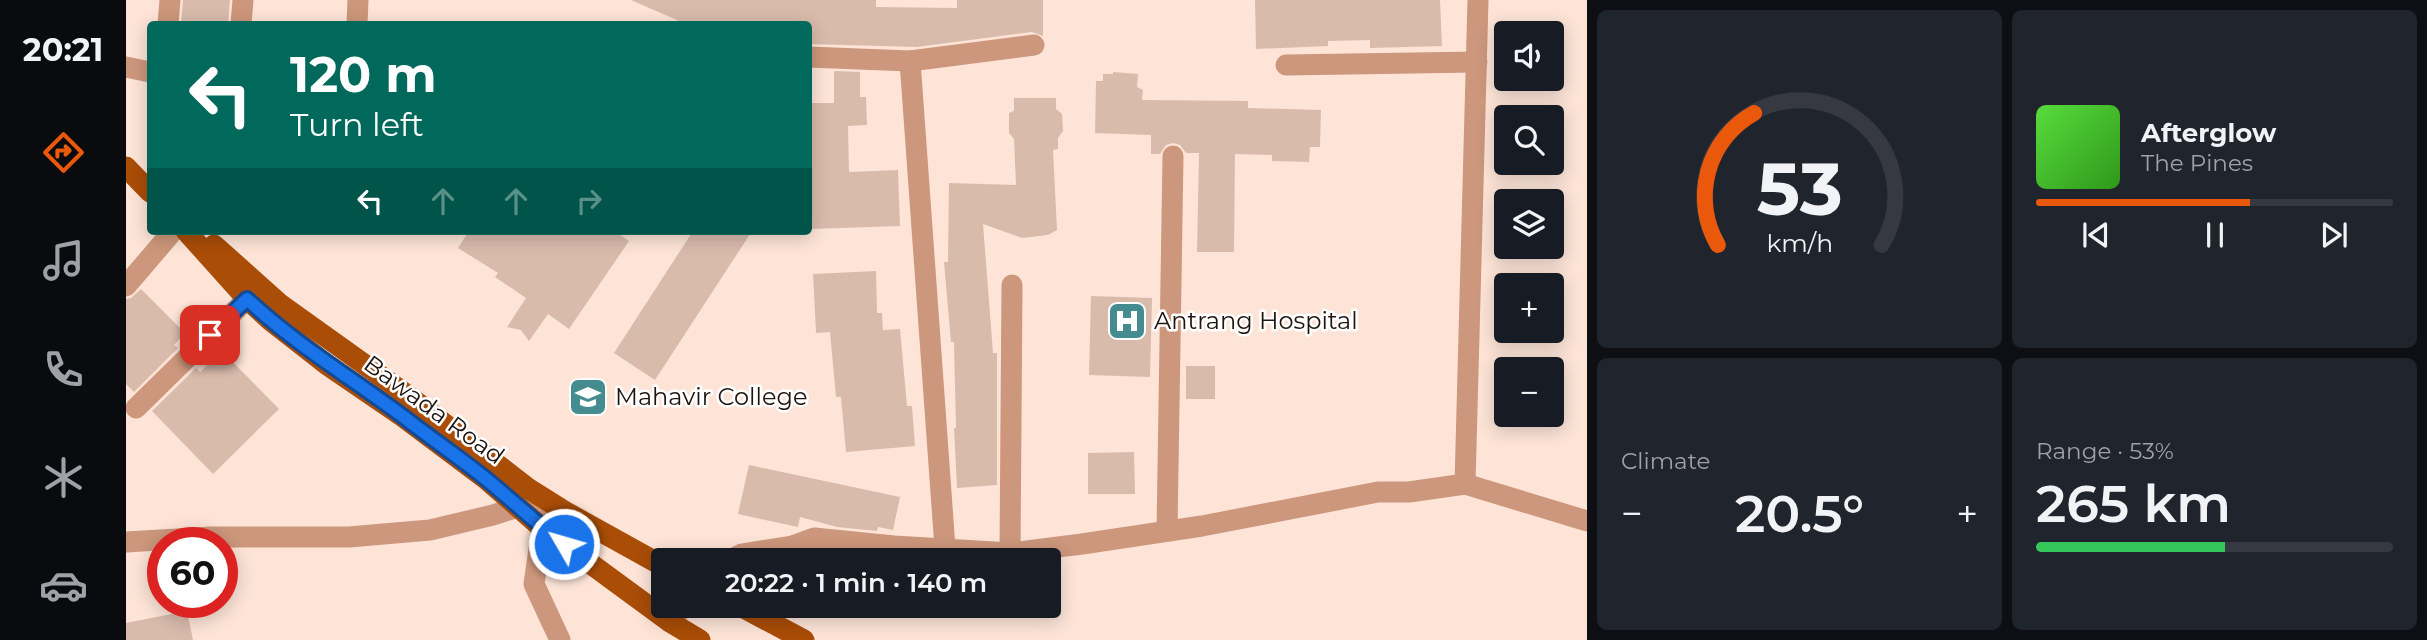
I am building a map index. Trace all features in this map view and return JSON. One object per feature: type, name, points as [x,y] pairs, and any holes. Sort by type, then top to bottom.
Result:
[{"type":"main road","points":[[126,154],[147,176]]},
{"type":"main road","points":[[126,167],[147,189]]},
{"type":"main road","name":"Bawada Road","points":[[190,235],[247,299],[271,321],[486,479],[542,528],[670,622],[700,640]]},
{"type":"main road","points":[[205,235],[280,304],[410,397],[547,501],[651,559]]},
{"type":"main road","points":[[763,618],[804,640]]},
{"type":"street","points":[[168,21],[170,0]]},
{"type":"street","points":[[241,21],[243,0]]},
{"type":"street","points":[[358,0],[358,21]]},
{"type":"street","points":[[1465,484],[1478,0]]},
{"type":"street","points":[[812,57],[910,61],[1034,45]]},
{"type":"street","points":[[780,548],[814,538],[945,548],[910,61]]},
{"type":"street","points":[[1286,65],[1477,62]]},
{"type":"street","points":[[126,67],[147,71]]},
{"type":"street","points":[[1167,531],[1173,156]]},
{"type":"street","points":[[126,286],[170,235]]},
{"type":"street","points":[[1010,548],[1012,285]]},
{"type":"street","points":[[136,408],[247,299]]},
{"type":"street","points":[[1046,548],[1167,531],[1378,492],[1409,492],[1465,484],[1587,521]]},
{"type":"street","points":[[126,542],[210,537],[349,537],[430,530],[534,502],[547,501],[534,584],[560,640]]},
{"type":"street","points":[[670,622],[674,618]]},
{"type":"building","points":[[183,0],[230,0],[228,21],[181,21]]},
{"type":"building","points":[[631,0],[876,0],[876,7],[957,8],[957,0],[1043,0],[1043,36],[1032,32],[917,47],[812,44],[812,21],[679,21]]},
{"type":"building","points":[[1255,0],[1440,0],[1442,46],[1370,48],[1370,40],[1328,41],[1328,46],[1256,49]]},
{"type":"building","points":[[834,71],[860,72],[860,97],[866,97],[867,125],[848,126],[849,172],[898,170],[900,226],[812,229],[812,103],[834,103]]},
{"type":"building","points":[[1103,74],[1138,74],[1137,87],[1143,90],[1142,100],[1248,101],[1248,108],[1321,110],[1320,147],[1310,147],[1309,162],[1272,161],[1272,155],[1235,154],[1234,252],[1197,252],[1199,153],[1186,153],[1180,145],[1173,143],[1166,145],[1160,154],[1151,154],[1151,135],[1095,133],[1096,81],[1103,81]]},
{"type":"building","points":[[1014,98],[1056,98],[1056,109],[1062,114],[1063,131],[1058,138],[1058,149],[1053,150],[1057,230],[1048,235],[1022,238],[983,224],[993,353],[997,353],[997,485],[957,488],[954,342],[951,342],[944,262],[948,262],[949,183],[1016,185],[1014,139],[1009,133],[1009,113],[1014,111]]},
{"type":"building","points":[[466,235],[620,235],[629,241],[569,329],[548,314],[529,341],[521,330],[507,327],[526,298],[495,277],[498,273],[458,248]]},
{"type":"building","points":[[690,235],[749,235],[655,380],[614,353]]},
{"type":"building","points":[[876,271],[877,313],[882,313],[883,330],[900,329],[907,406],[912,406],[915,446],[846,452],[841,397],[836,397],[830,332],[816,333],[813,274]]},
{"type":"building","points":[[141,289],[185,333],[174,345],[178,348],[134,392],[126,384],[126,299]]},
{"type":"building","points":[[1091,296],[1152,298],[1150,377],[1089,375]]},
{"type":"building","points":[[222,351],[279,409],[213,474],[152,411],[196,368],[200,372]]},
{"type":"building","points":[[1186,366],[1215,366],[1215,399],[1186,399]]},
{"type":"building","points":[[1134,452],[1135,494],[1088,494],[1088,453]]},
{"type":"building","points":[[749,465],[900,497],[893,530],[878,527],[877,531],[837,527],[800,517],[798,527],[738,514]]},
{"type":"building","points":[[151,618],[188,618],[193,640],[126,640],[126,623]]},
{"type":"place","name":"Antrang Hospital","points":[[1127,321]]},
{"type":"place","name":"Mahavir College","points":[[588,397]]},
{"type":"route","points":[[210,335],[247,299],[326,364],[402,416],[486,479],[516,507],[564,544]]}]
